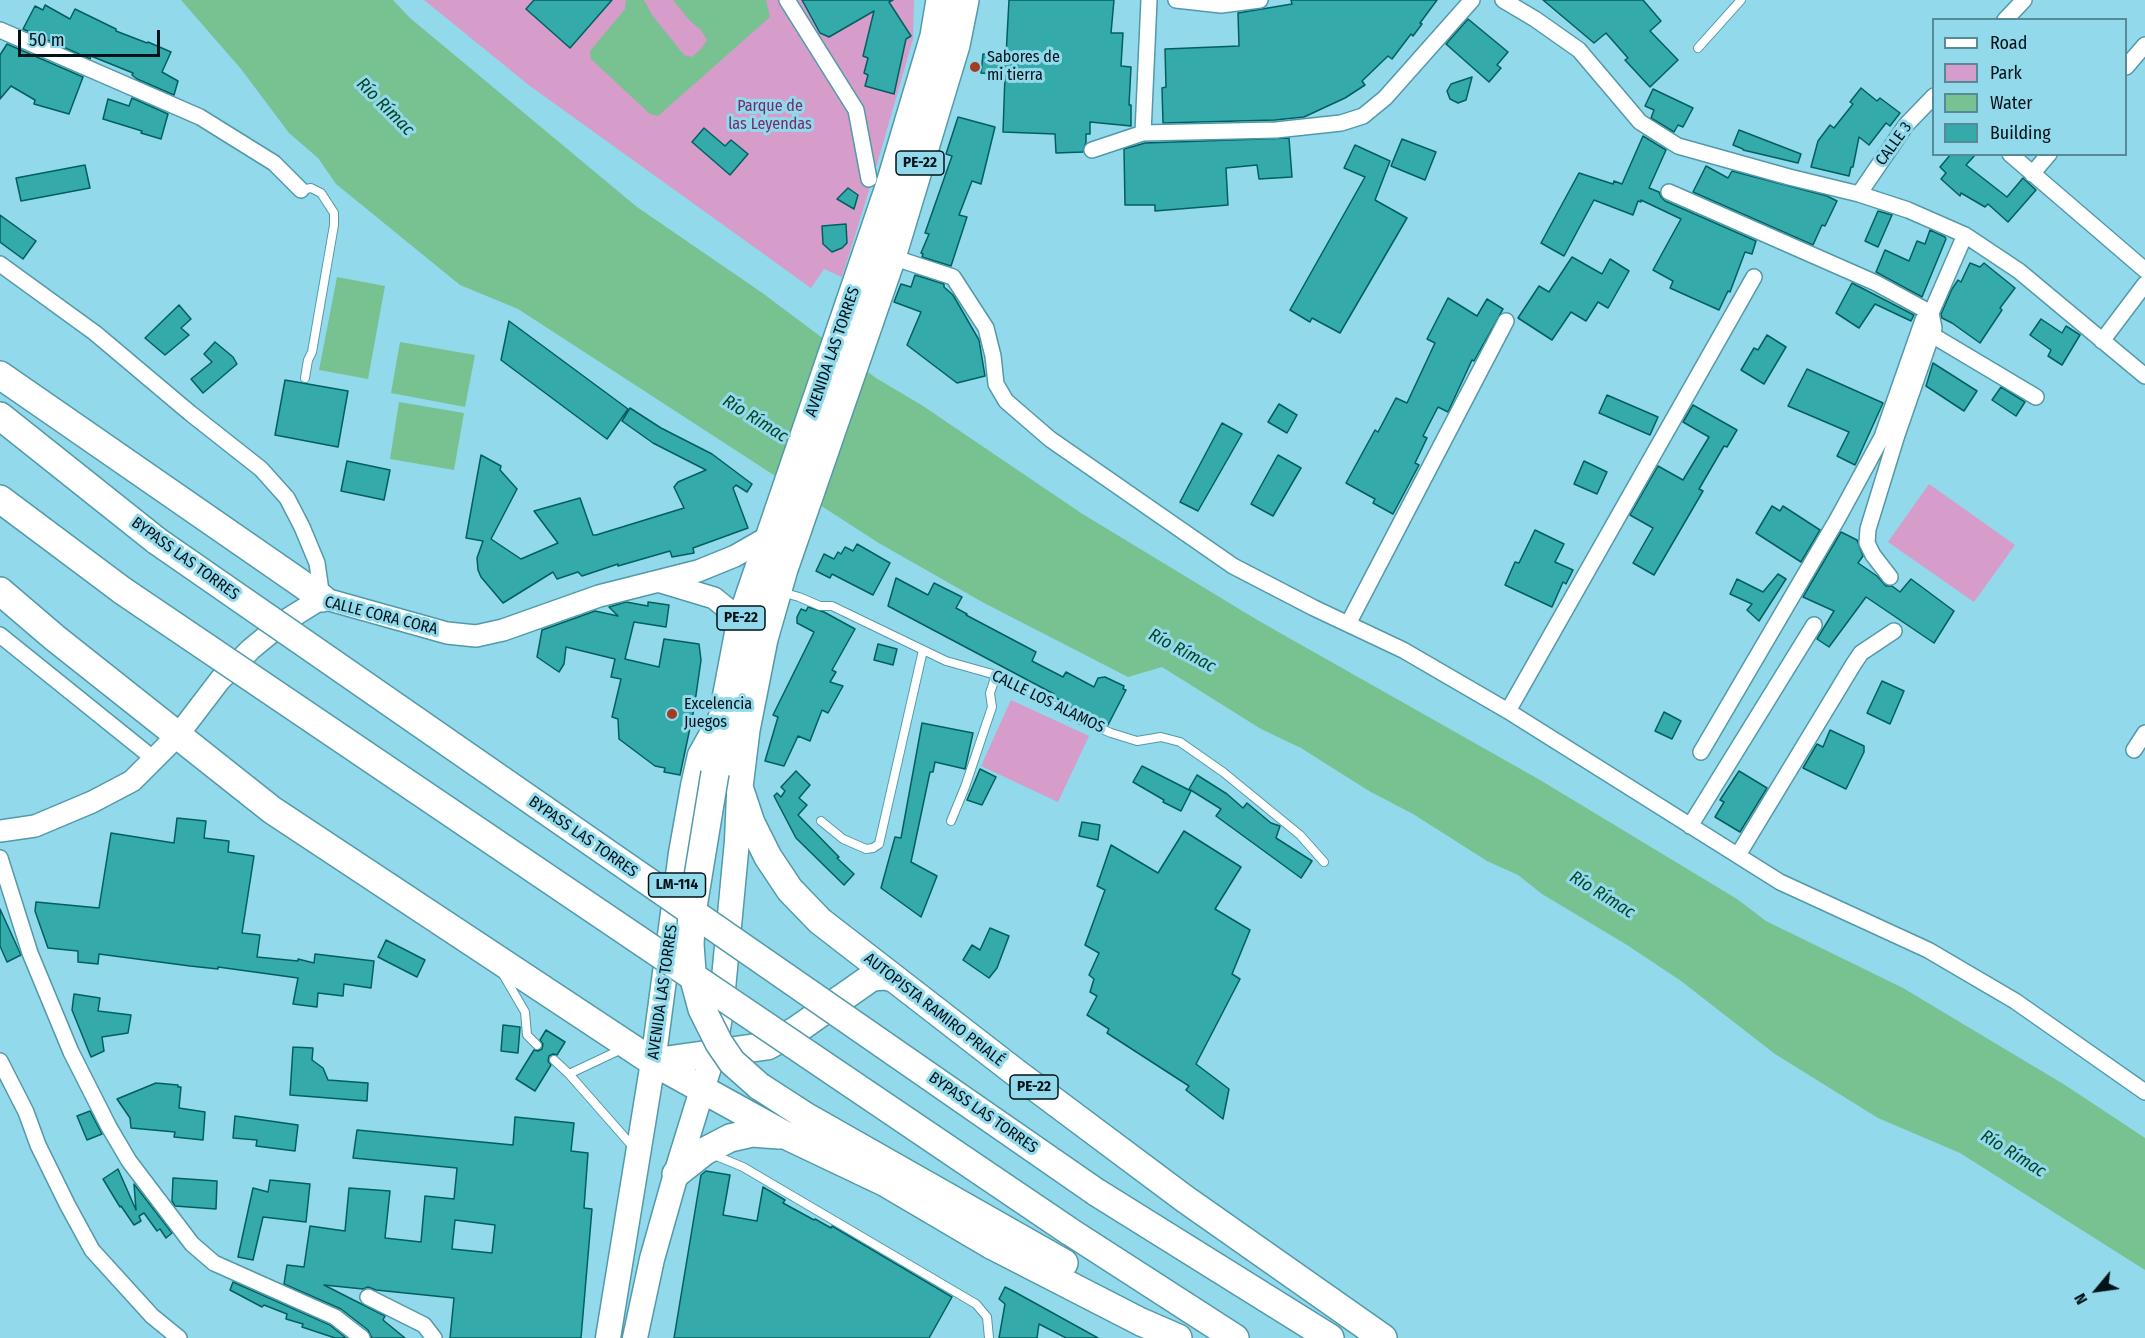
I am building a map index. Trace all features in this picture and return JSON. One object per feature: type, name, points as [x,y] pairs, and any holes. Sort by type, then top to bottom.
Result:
[{"type":"highway","name":"AVENIDA LAS TORRES","points":[[723,714],[741,620],[780,531],[857,321],[889,187],[934,36],[940,0]]},
{"type":"highway","name":"AVENIDA LAS TORRES","points":[[857,321],[892,257],[956,45],[965,0]]},
{"type":"highway","points":[[0,375],[322,598]]},
{"type":"highway","name":"BYPASS LAS TORRES","points":[[0,416],[157,541],[1096,1192],[1330,1338]]},
{"type":"highway","points":[[0,499],[123,591],[1069,1231],[1235,1338]]},
{"type":"highway","name":"AVENIDA LAS TORRES","points":[[740,787],[746,730],[764,639],[778,592],[780,531]]},
{"type":"highway","points":[[0,591],[55,638],[272,810],[653,1062],[785,1135],[886,1183],[993,1246],[1141,1322],[1178,1338]]},
{"type":"highway","name":"PE-22","points":[[723,714],[692,913],[690,944],[692,972],[702,1009],[718,1043],[732,1062],[759,1086],[807,1118],[1198,1338]]},
{"type":"highway","name":"AUTOPISTA RAMIRO PRIALÉ","points":[[740,787],[751,823],[768,857],[790,890],[820,921],[1185,1199],[1383,1338]]},
{"type":"highway","points":[[653,1062],[755,1049],[778,1041],[827,1010],[866,980],[879,975],[892,978]]},
{"type":"highway","points":[[676,1174],[705,1151],[730,1138],[758,1133],[785,1135]]},
{"type":"main road","name":"AVENIDA LAS TORRES","points":[[608,1338],[653,1062],[681,853],[693,786],[700,755],[723,714]]},
{"type":"main road","name":"AVENIDA LAS TORRES","points":[[635,1338],[652,1259],[714,1053],[722,998],[740,787]]},
{"type":"street","points":[[787,0],[856,110],[869,179]]},
{"type":"street","points":[[1143,134],[1149,0]]},
{"type":"street","points":[[1176,0],[1221,5],[1260,0]]},
{"type":"street","points":[[1092,150],[1143,134],[1276,130],[1341,123],[1363,116],[1385,98],[1472,0]]},
{"type":"street","points":[[1503,0],[1579,50],[1640,122],[1678,146],[1859,194],[1908,210],[1965,235],[2019,272],[2145,376]]},
{"type":"street","points":[[2007,18],[2024,0]]},
{"type":"street","points":[[0,30],[200,117],[274,163],[301,190]]},
{"type":"street","points":[[2127,66],[2145,45]]},
{"type":"street","name":"CALLE 3","points":[[1859,194],[1906,125],[1932,98]]},
{"type":"street","points":[[2012,156],[2145,270]]},
{"type":"street","points":[[2032,174],[2047,156]]},
{"type":"street","points":[[1669,192],[1876,283],[1931,313]]},
{"type":"street","points":[[1701,752],[1838,518],[1882,437],[1923,320],[1931,313],[1965,235]]},
{"type":"street","points":[[892,257],[953,278],[986,328],[993,356],[996,384],[1006,401],[1050,439],[1233,566],[1403,650],[1508,711],[1780,882],[1928,950],[2015,1001],[2145,1092]]},
{"type":"street","points":[[0,264],[95,333],[261,469],[286,498],[302,527],[317,563],[322,598]]},
{"type":"street","points":[[1508,711],[1754,278]]},
{"type":"street","points":[[2102,341],[2145,284]]},
{"type":"street","points":[[1890,577],[1867,543],[1868,529],[1897,435],[1932,335],[1934,328],[1931,313]]},
{"type":"street","points":[[1348,624],[1506,321]]},
{"type":"street","points":[[1932,335],[2036,397]]},
{"type":"street","name":"CALLE CORA CORA","points":[[0,831],[35,825],[92,802],[132,781],[178,735],[220,680],[251,649],[285,621],[322,598],[447,633],[476,636],[503,630],[599,596],[698,571],[735,556],[780,531]]},
{"type":"street","name":"CALLE CORA CORA","points":[[660,582],[714,598],[764,639]]},
{"type":"street","points":[[1690,826],[1814,625]]},
{"type":"street","points":[[1738,855],[1853,664],[1861,653],[1894,631]]},
{"type":"street","points":[[0,635],[154,759]]},
{"type":"street","points":[[2134,750],[2145,733]]},
{"type":"street","points":[[0,858],[30,953],[71,1052],[129,1161],[192,1244],[214,1263],[335,1317],[362,1338]]},
{"type":"street","points":[[0,1061],[26,1112],[38,1145],[92,1250],[152,1316],[179,1338]]},
{"type":"street","points":[[368,1297],[424,1324],[435,1338]]},
{"type":"lane","points":[[1698,48],[1742,0]]},
{"type":"lane","points":[[301,190],[311,188],[321,193],[334,213],[334,225],[312,352],[305,378]]},
{"type":"lane","name":"CALLE LOS ALAMOS","points":[[778,592],[799,597],[819,606],[832,606],[946,661],[996,675],[1035,694],[1071,716],[1111,733],[1137,741],[1161,737],[1180,742],[1223,772],[1300,835],[1324,862]]},
{"type":"lane","points":[[821,821],[843,839],[866,849],[879,844],[923,650]]},
{"type":"lane","points":[[951,821],[992,707],[990,693],[996,675]]},
{"type":"lane","points":[[490,954],[520,1002],[525,1012],[527,1035],[537,1045]]},
{"type":"lane","points":[[569,1074],[629,1046]]},
{"type":"lane","points":[[554,1060],[638,1152]]},
{"type":"lane","points":[[705,1151],[743,1167],[976,1304],[987,1317],[989,1338]]},
{"type":"green space","name":"Parque de las Leyendas","points":[[424,0],[914,0],[913,39],[842,277],[824,269],[811,288],[530,86]]},
{"type":"green space","points":[[1929,484],[2015,545],[1974,602],[1888,542]]},
{"type":"green space","points":[[1011,700],[1089,736],[1058,802],[981,766]]},
{"type":"water","name":"Río Rímac","points":[[181,0],[393,0],[410,18],[637,207],[761,292],[876,378],[923,406],[1081,513],[1259,621],[1540,780],[1737,899],[1766,921],[1903,988],[2065,1085],[2145,1138],[2145,1270],[1960,1153],[1878,1118],[1775,1054],[1681,981],[1627,945],[1542,894],[1518,875],[1487,861],[1301,748],[1261,729],[1162,667],[1128,677],[984,603],[877,542],[518,309],[460,285],[336,184],[318,158],[289,133],[241,69]]},
{"type":"water","points":[[626,0],[644,0],[652,15],[684,55],[692,57],[707,40],[701,30],[690,21],[673,0],[766,0],[770,17],[658,116],[650,114],[591,59],[590,51],[625,9]]},
{"type":"water","points":[[337,277],[385,286],[368,379],[319,370]]},
{"type":"water","points":[[400,342],[475,355],[465,407],[391,393]]},
{"type":"water","points":[[399,402],[464,413],[454,470],[390,459]]},
{"type":"building","points":[[534,0],[612,0],[570,48],[526,9]]},
{"type":"building","points":[[802,0],[893,0],[889,2],[911,36],[906,39],[894,94],[865,86],[868,75],[864,73],[868,58],[863,56],[874,11],[829,37],[820,33]]},
{"type":"building","points":[[1009,0],[1114,0],[1111,33],[1123,33],[1121,66],[1131,67],[1129,105],[1131,105],[1131,126],[1090,122],[1090,134],[1086,134],[1083,152],[1056,153],[1055,134],[1003,132],[1005,75],[981,73],[983,54],[1006,56]]},
{"type":"building","points":[[1291,0],[1437,0],[1413,36],[1411,34],[1392,59],[1388,56],[1362,81],[1365,85],[1345,98],[1304,117],[1163,123],[1162,88],[1166,87],[1165,49],[1239,46],[1238,13],[1292,4]]},
{"type":"building","points":[[1543,0],[1643,0],[1661,21],[1650,31],[1678,60],[1650,87],[1625,60],[1628,58],[1606,33],[1594,43]]},
{"type":"building","points":[[45,5],[70,19],[75,9],[116,31],[171,52],[162,72],[178,81],[174,95],[137,79],[132,75],[133,73],[91,56],[90,59],[23,29],[35,6],[43,10]]},
{"type":"building","points":[[1468,19],[1508,52],[1497,65],[1501,68],[1489,82],[1446,44]]},
{"type":"building","points":[[7,44],[83,77],[69,114],[34,104],[35,100],[11,86],[0,99],[0,55]]},
{"type":"building","points":[[1472,77],[1466,100],[1458,103],[1450,99],[1447,91],[1451,84]]},
{"type":"building","points":[[1861,88],[1877,101],[1880,98],[1900,113],[1890,126],[1886,123],[1869,145],[1859,137],[1849,176],[1811,167],[1818,141],[1830,125],[1834,128],[1853,104],[1850,102]]},
{"type":"building","points":[[1653,89],[1693,108],[1683,127],[1678,125],[1674,132],[1651,118],[1654,110],[1645,106]]},
{"type":"building","points":[[132,98],[168,114],[161,139],[103,119],[108,99],[129,106]]},
{"type":"building","points":[[958,117],[995,127],[981,184],[972,181],[959,215],[967,217],[951,266],[922,257],[921,253],[929,234],[925,233],[952,156],[946,154]]},
{"type":"building","points":[[704,128],[725,146],[731,140],[748,154],[730,175],[692,142]]},
{"type":"building","points":[[1739,130],[1801,154],[1798,163],[1743,150],[1733,145]]},
{"type":"building","points":[[1643,136],[1666,150],[1649,188],[1659,192],[1665,201],[1756,241],[1752,254],[1745,252],[1730,292],[1728,291],[1719,310],[1670,288],[1673,281],[1653,270],[1681,219],[1641,200],[1641,202],[1638,201],[1633,215],[1594,200],[1564,256],[1541,243],[1579,173],[1613,184],[1614,181],[1622,184]]},
{"type":"building","points":[[1289,138],[1292,177],[1259,179],[1257,165],[1226,168],[1228,205],[1155,211],[1155,205],[1125,205],[1124,149],[1145,143]]},
{"type":"building","points":[[1402,139],[1436,152],[1425,180],[1391,166]]},
{"type":"building","points":[[1355,145],[1390,161],[1375,200],[1407,218],[1340,333],[1312,318],[1310,322],[1290,310],[1365,177],[1344,168]]},
{"type":"building","points":[[1949,156],[1974,156],[1966,165],[2007,197],[2023,178],[2036,190],[2008,222],[1988,204],[1985,207],[1961,193],[1960,196],[1941,179],[1946,173],[1940,167]]},
{"type":"building","points":[[85,165],[90,188],[21,201],[16,178]]},
{"type":"building","points":[[1706,166],[1728,178],[1732,171],[1827,196],[1837,201],[1813,245],[1693,192]]},
{"type":"building","points":[[848,188],[858,195],[854,209],[837,199]]},
{"type":"building","points":[[1878,211],[1892,215],[1878,247],[1865,241]]},
{"type":"building","points":[[0,215],[36,241],[23,259],[0,242]]},
{"type":"building","points":[[846,224],[847,243],[832,252],[823,244],[822,226]]},
{"type":"building","points":[[1930,230],[1946,239],[1922,297],[1876,272],[1885,250],[1909,261],[1917,241],[1925,244]]},
{"type":"building","points":[[1572,257],[1602,274],[1610,259],[1629,271],[1608,308],[1598,302],[1586,321],[1571,312],[1552,340],[1518,318],[1539,286],[1549,292]]},
{"type":"building","points":[[1970,263],[1980,267],[1984,263],[2015,288],[2000,308],[2002,310],[1980,343],[1942,318],[1941,314],[1952,289],[1958,280],[1961,282]]},
{"type":"building","points":[[915,275],[944,284],[944,287],[953,295],[979,340],[985,376],[957,383],[907,345],[921,312],[894,302],[901,284],[911,287]]},
{"type":"building","points":[[1852,283],[1914,315],[1911,321],[1875,304],[1859,328],[1836,313]]},
{"type":"building","points":[[1448,298],[1477,316],[1487,299],[1503,309],[1474,361],[1472,360],[1448,412],[1438,407],[1423,436],[1427,438],[1415,463],[1419,465],[1393,514],[1373,503],[1375,499],[1346,483],[1375,430],[1378,432],[1396,398],[1407,403],[1435,343],[1427,339]]},
{"type":"building","points":[[179,305],[191,319],[181,328],[189,335],[165,355],[145,338]]},
{"type":"building","points":[[2041,319],[2062,333],[2066,326],[2080,335],[2062,365],[2048,356],[2051,350],[2030,335]]},
{"type":"building","points":[[509,321],[628,409],[607,439],[501,360]]},
{"type":"building","points":[[1767,335],[1786,347],[1764,384],[1741,370],[1754,348],[1758,350]]},
{"type":"building","points":[[215,342],[233,357],[237,364],[203,393],[191,379],[212,362],[204,354]]},
{"type":"building","points":[[1933,363],[1977,391],[1964,411],[1926,386]]},
{"type":"building","points":[[1807,369],[1883,403],[1855,465],[1837,456],[1849,432],[1788,406]]},
{"type":"building","points":[[285,380],[348,391],[338,447],[275,435]]},
{"type":"building","points":[[2001,387],[2025,402],[2016,416],[1992,400]]},
{"type":"building","points":[[1607,395],[1658,417],[1650,435],[1599,413]]},
{"type":"building","points":[[1279,404],[1297,415],[1287,433],[1268,422]]},
{"type":"building","points":[[1693,405],[1737,430],[1727,447],[1724,446],[1699,489],[1703,491],[1654,575],[1633,563],[1653,528],[1630,515],[1658,466],[1683,480],[1709,437],[1683,422]]},
{"type":"building","points":[[630,408],[661,428],[712,454],[752,484],[747,492],[736,485],[733,488],[748,528],[693,548],[694,553],[672,557],[670,551],[582,576],[578,572],[557,579],[553,572],[503,603],[481,577],[478,570],[477,558],[483,541],[466,538],[481,455],[501,466],[500,470],[517,489],[491,539],[521,559],[558,543],[534,511],[580,498],[593,535],[596,535],[684,508],[674,487],[678,482],[706,470],[653,443],[622,421]]},
{"type":"building","points":[[1222,423],[1242,434],[1198,511],[1180,502]]},
{"type":"building","points":[[1278,455],[1301,468],[1273,516],[1251,504]]},
{"type":"building","points":[[347,461],[390,470],[384,500],[341,491]]},
{"type":"building","points":[[1584,461],[1607,472],[1597,494],[1574,484]]},
{"type":"building","points":[[1772,506],[1780,511],[1783,506],[1820,530],[1801,562],[1756,533]]},
{"type":"building","points":[[1535,530],[1564,544],[1555,562],[1573,570],[1566,584],[1563,582],[1552,607],[1505,585],[1515,562],[1519,563]]},
{"type":"building","points":[[1841,532],[1857,540],[1863,556],[1858,563],[1877,576],[1886,586],[1892,586],[1900,592],[1911,579],[1954,611],[1934,643],[1866,597],[1829,647],[1817,639],[1834,611],[1803,597]]},
{"type":"building","points":[[857,544],[890,563],[873,595],[832,574],[830,578],[816,571],[824,554],[834,559],[845,547],[853,551]]},
{"type":"building","points":[[1778,574],[1786,579],[1759,621],[1747,610],[1752,604],[1730,594],[1737,579],[1763,592]]},
{"type":"building","points":[[896,578],[928,595],[934,583],[962,597],[956,608],[1036,652],[1032,661],[1063,677],[1066,672],[1094,687],[1098,678],[1105,677],[1124,686],[1123,689],[1126,690],[1108,725],[1080,713],[1053,696],[1054,694],[888,606]]},
{"type":"building","points":[[626,602],[648,606],[648,602],[669,605],[666,627],[634,622],[625,659],[659,667],[664,639],[699,644],[701,660],[694,709],[680,775],[664,772],[665,768],[655,766],[619,739],[618,719],[612,717],[621,679],[611,677],[615,659],[566,647],[564,664],[559,672],[537,657],[542,630],[595,611],[618,616],[609,607]]},
{"type":"building","points":[[808,607],[824,612],[855,629],[832,670],[836,672],[830,682],[843,686],[828,713],[822,710],[810,741],[798,736],[784,766],[765,761],[778,717],[773,715],[814,632],[797,623],[801,609],[806,611]]},
{"type":"building","points":[[878,644],[897,649],[893,665],[874,660]]},
{"type":"building","points":[[1882,681],[1904,691],[1890,724],[1867,713]]},
{"type":"building","points":[[1664,712],[1681,721],[1672,739],[1655,731]]},
{"type":"building","points":[[922,723],[973,733],[965,769],[935,762],[933,772],[930,772],[911,862],[937,876],[921,917],[881,888],[895,837],[901,838]]},
{"type":"building","points":[[1830,730],[1864,746],[1864,752],[1846,789],[1803,768],[1817,744],[1823,747]]},
{"type":"building","points":[[1142,766],[1191,791],[1181,811],[1133,782]]},
{"type":"building","points":[[980,769],[996,777],[982,805],[967,800]]},
{"type":"building","points":[[796,771],[810,785],[799,798],[807,805],[798,815],[854,874],[844,885],[796,838],[774,796],[777,793],[781,797],[785,791],[781,787]]},
{"type":"building","points":[[1739,771],[1767,788],[1740,832],[1715,817],[1724,802],[1720,800]]},
{"type":"building","points":[[1197,775],[1227,794],[1243,808],[1247,803],[1271,823],[1280,826],[1276,838],[1312,861],[1301,878],[1216,816],[1221,809],[1189,789]]},
{"type":"building","points":[[177,818],[206,821],[204,838],[229,841],[228,852],[254,856],[242,933],[260,935],[257,957],[298,961],[298,959],[314,963],[315,954],[374,961],[371,988],[344,984],[343,996],[318,993],[317,1007],[293,1004],[298,978],[99,954],[98,964],[78,962],[78,951],[48,948],[35,911],[36,902],[99,908],[111,833],[174,843]]},
{"type":"building","points":[[1082,822],[1100,825],[1098,840],[1079,836]]},
{"type":"building","points":[[1184,831],[1241,867],[1215,909],[1250,930],[1232,974],[1240,979],[1196,1064],[1229,1089],[1223,1119],[1186,1090],[1189,1086],[1107,1033],[1109,1029],[1087,1015],[1097,996],[1090,992],[1094,979],[1089,975],[1099,953],[1085,945],[1105,890],[1097,886],[1111,845],[1158,873]]},
{"type":"building","points":[[0,909],[21,955],[7,962],[0,946]]},
{"type":"building","points":[[990,928],[1009,936],[997,968],[989,978],[963,960],[972,945],[980,950]]},
{"type":"building","points":[[386,940],[425,960],[417,977],[378,957]]},
{"type":"building","points":[[74,994],[100,998],[98,1011],[131,1015],[128,1033],[102,1037],[104,1051],[91,1057],[72,1010]]},
{"type":"building","points":[[503,1025],[520,1027],[518,1053],[501,1051]]},
{"type":"building","points":[[546,1030],[565,1042],[557,1055],[549,1056],[548,1061],[551,1065],[535,1091],[516,1079],[534,1050],[542,1049],[543,1044],[540,1040]]},
{"type":"building","points":[[293,1047],[313,1048],[312,1060],[323,1068],[328,1080],[368,1083],[367,1101],[290,1095]]},
{"type":"building","points":[[156,1083],[181,1087],[179,1108],[205,1112],[203,1140],[174,1137],[175,1132],[131,1128],[130,1118],[117,1099]]},
{"type":"building","points":[[90,1111],[102,1134],[87,1140],[77,1116]]},
{"type":"building","points":[[235,1116],[298,1125],[295,1151],[256,1146],[257,1140],[233,1138]]},
{"type":"building","points":[[515,1117],[574,1123],[571,1151],[588,1153],[584,1208],[592,1209],[581,1338],[450,1338],[454,1298],[376,1290],[368,1287],[363,1289],[324,1285],[385,1316],[383,1320],[405,1338],[372,1338],[368,1330],[341,1309],[284,1284],[287,1265],[304,1267],[310,1226],[345,1231],[349,1188],[390,1191],[385,1238],[421,1242],[425,1196],[454,1199],[457,1168],[353,1158],[357,1130],[513,1145]],"holes":[[[455,1220],[495,1225],[492,1253],[452,1249]]]},
{"type":"building","points":[[118,1169],[136,1210],[134,1184],[172,1233],[166,1238],[160,1229],[157,1231],[144,1213],[139,1216],[141,1221],[134,1225],[120,1207],[103,1179]]},
{"type":"building","points":[[706,1171],[730,1175],[723,1215],[757,1221],[763,1187],[785,1200],[783,1203],[831,1228],[832,1226],[952,1297],[929,1338],[674,1338],[701,1175]]},
{"type":"building","points":[[173,1178],[217,1181],[216,1209],[175,1206],[172,1201]]},
{"type":"building","points":[[270,1180],[310,1184],[306,1222],[263,1217],[253,1260],[238,1257],[253,1188],[268,1192]]},
{"type":"building","points":[[233,1282],[330,1325],[346,1338],[335,1338],[302,1327],[303,1324],[286,1319],[287,1314],[264,1305],[262,1307],[230,1290]]},
{"type":"building","points":[[1005,1287],[1098,1338],[1066,1338],[1039,1324],[1037,1338],[999,1338],[1005,1304],[999,1299]]},
{"type":"place","name":"Sabores de mi tierra","points":[[975,67]]},
{"type":"place","name":"Excelencia Juegos","points":[[672,714]]}]
